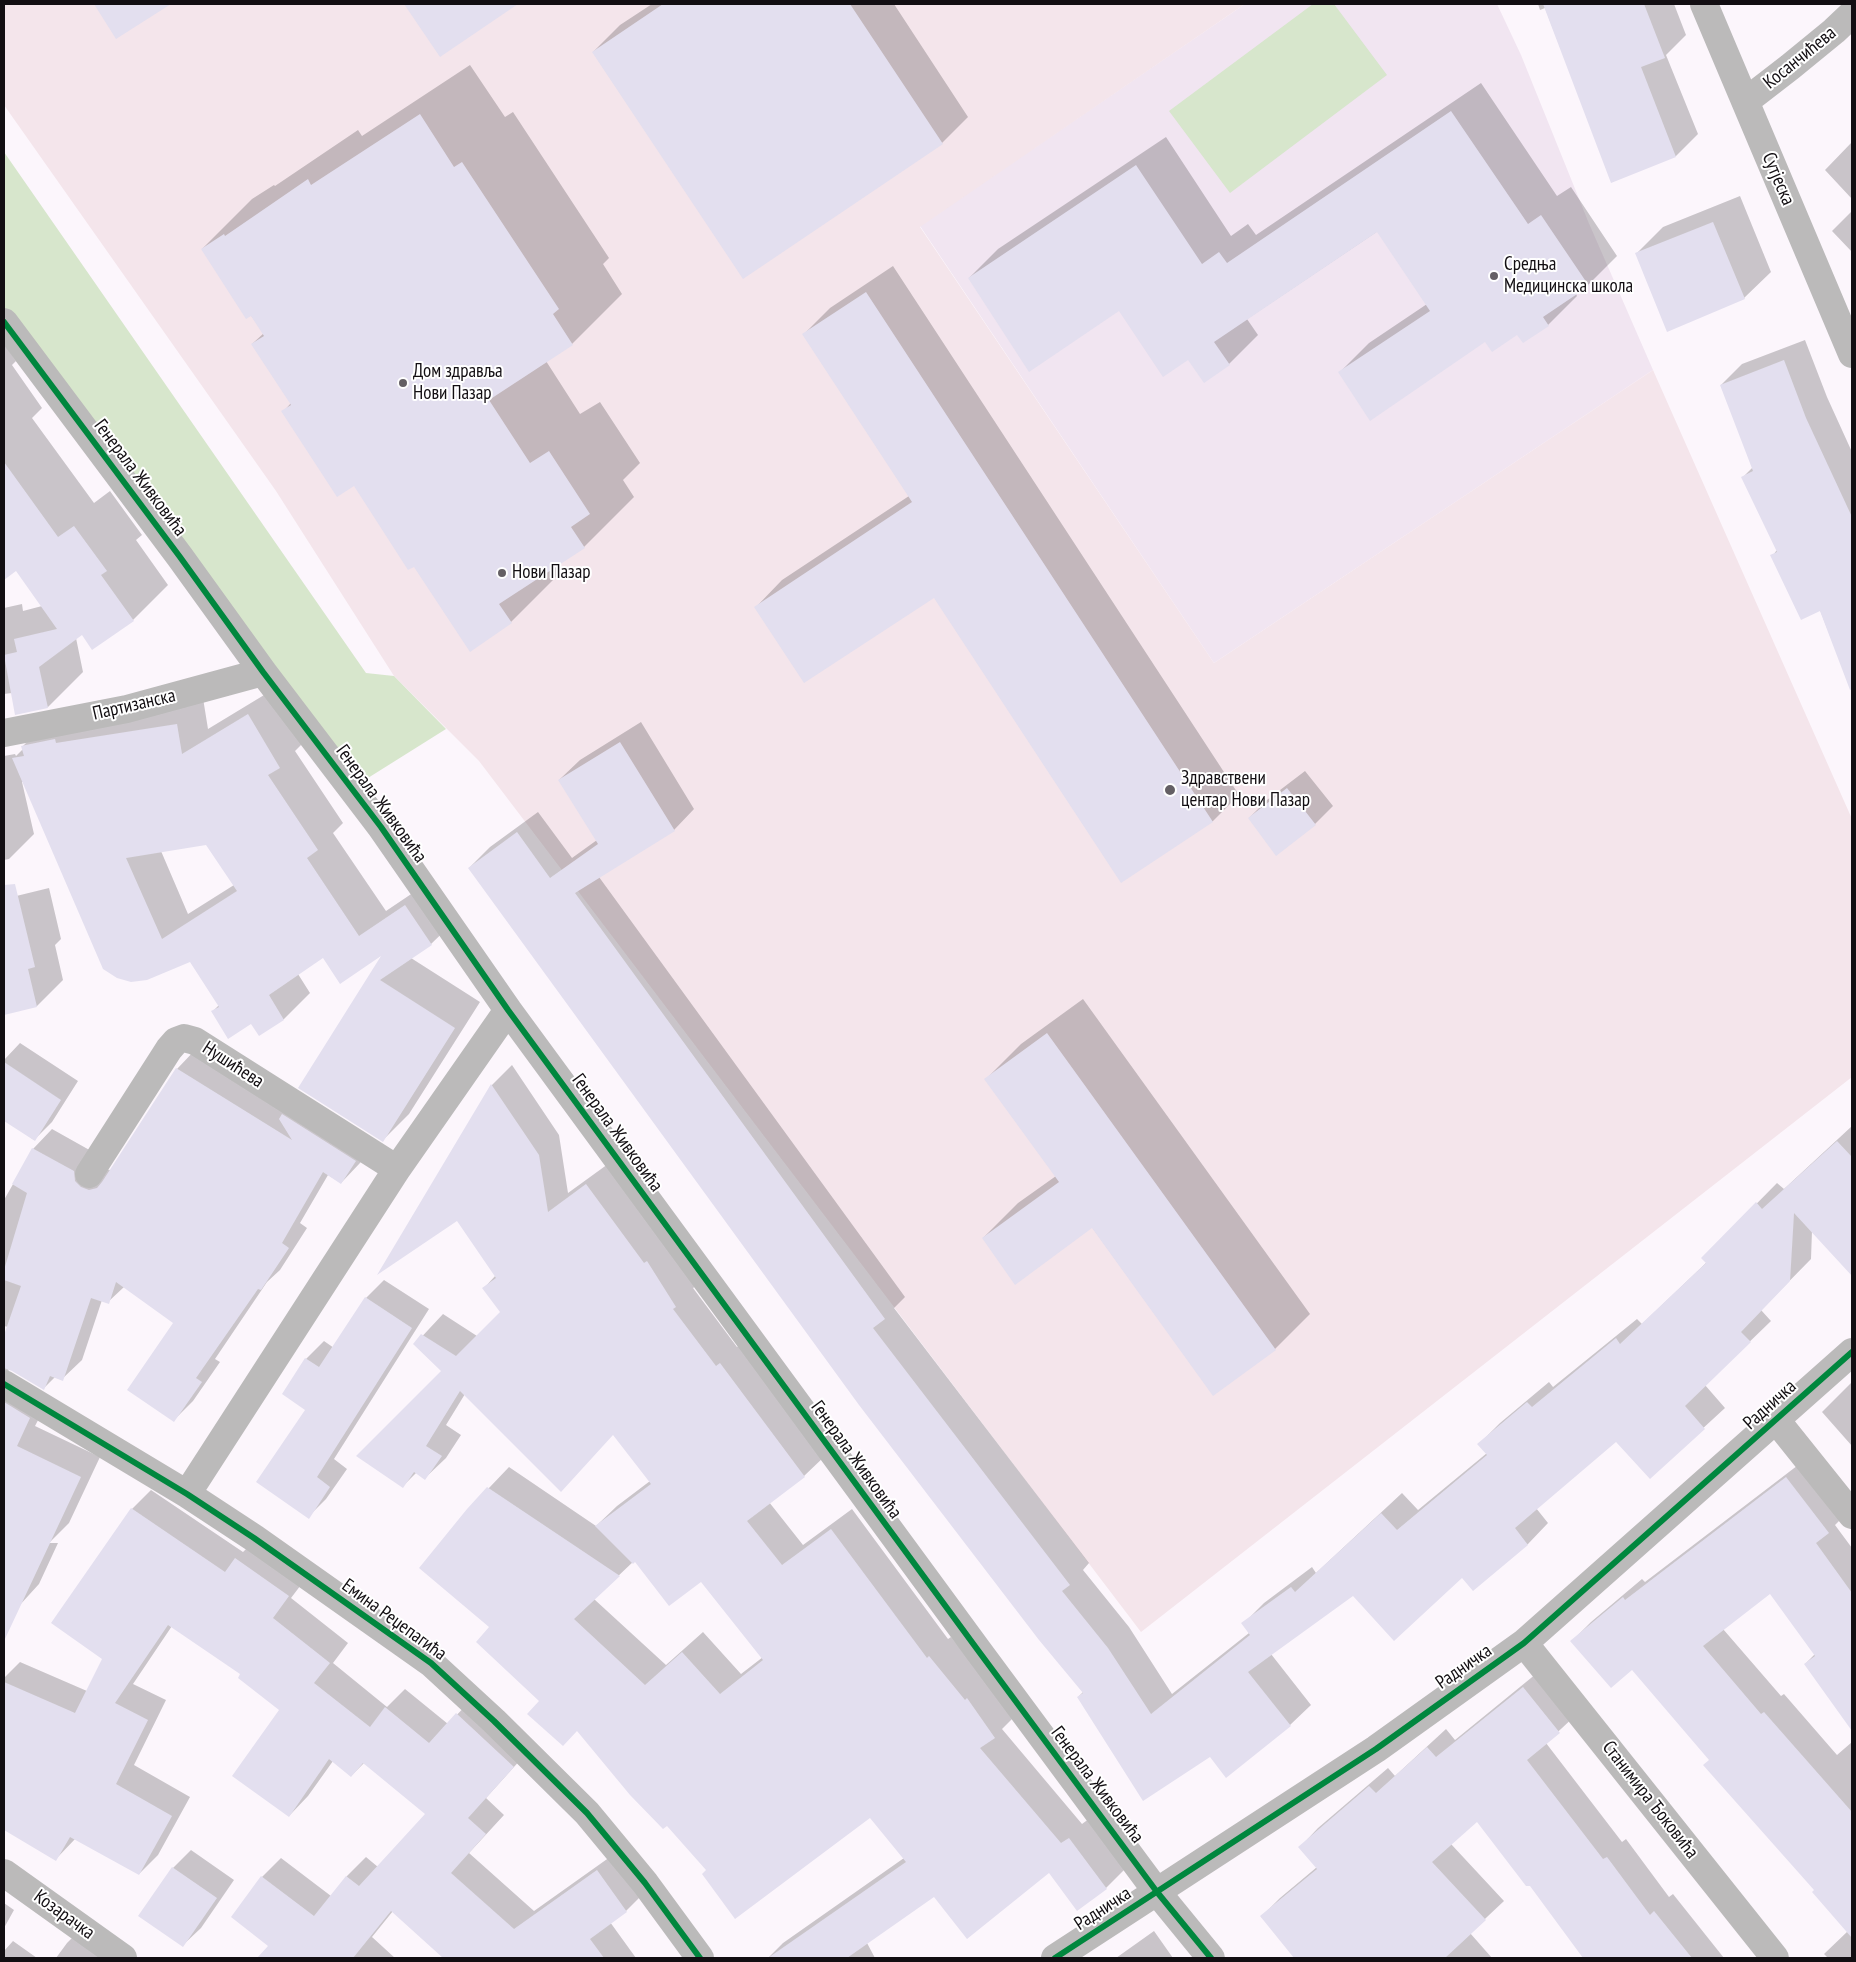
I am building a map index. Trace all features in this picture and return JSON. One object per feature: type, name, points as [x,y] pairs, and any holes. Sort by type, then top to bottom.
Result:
[{"type":"street","name":"Сутјеска","points":[[1704,4],[1852,354]]},
{"type":"street","name":"Косанчићева","points":[[1746,101],[1834,31],[1852,14]]},
{"type":"street","name":"Генерала Живковића","points":[[4,322],[180,556],[263,672],[381,827],[508,1010],[983,1657],[1157,1892],[1211,1958]]},
{"type":"street","name":"Партизанска","points":[[4,733],[127,709],[263,672]]},
{"type":"street","points":[[188,1494],[397,1169],[508,1010]]},
{"type":"street","name":"Нушићева","points":[[89,1174],[169,1049],[176,1041],[184,1038],[194,1040],[397,1169]]},
{"type":"street","name":"Радничка","points":[[1055,1958],[1376,1749],[1524,1642],[1852,1352]]},
{"type":"street","name":"Емина Реџепагића","points":[[4,1384],[188,1494],[431,1663],[546,1771],[587,1813],[645,1883],[700,1958]]},
{"type":"street","points":[[1776,1420],[1852,1515]]},
{"type":"street","name":"Станимира Ђоковића","points":[[1524,1642],[1775,1958]]},
{"type":"street","name":"Козарачка","points":[[4,1873],[123,1958]]},
{"type":"shaded area","name":"Здравствени центар Нови Пазар","points":[[4,4],[1245,4],[920,227],[1214,663],[1653,370],[1852,819],[1852,1077],[1141,1632],[479,761],[394,676],[276,491],[4,105]]},
{"type":"shaded area","points":[[1245,4],[1497,4],[1521,55],[1588,221],[1653,370],[1214,663],[920,226]]},
{"type":"green space","points":[[1313,4],[1334,4],[1387,75],[1230,193],[1169,111]]},
{"type":"green space","points":[[4,152],[366,673],[394,676],[446,729],[352,788],[4,322]]},
{"type":"building","points":[[94,4],[171,4],[116,39]]},
{"type":"building","points":[[404,4],[518,4],[440,57]]},
{"type":"building","points":[[663,4],[850,4],[943,144],[743,279],[592,52]]},
{"type":"building","points":[[1543,4],[1644,4],[1665,58],[1641,67],[1676,157],[1611,183]]},
{"type":"building","name":"Средња Медицинска школа","points":[[1451,111],[1528,224],[1541,215],[1589,286],[1543,317],[1549,326],[1523,343],[1517,335],[1492,352],[1485,342],[1370,421],[1338,372],[1430,311],[1377,232],[1214,342],[1230,365],[1204,383],[1188,360],[1163,377],[1119,311],[1029,372],[968,278],[1136,165],[1202,264],[1219,252],[1227,263]]},
{"type":"building","name":"Дом здравља Нови Пазар","points":[[420,114],[454,167],[462,162],[559,309],[553,314],[573,345],[489,400],[530,463],[549,451],[590,514],[571,527],[585,548],[499,604],[512,623],[470,652],[414,567],[408,570],[354,486],[337,497],[281,411],[291,405],[251,344],[264,336],[251,316],[246,319],[201,249],[224,234],[225,236],[308,179],[311,185]]},
{"type":"building","points":[[1713,222],[1745,299],[1667,332],[1635,253]]},
{"type":"building","points":[[866,292],[1213,822],[1121,883],[934,598],[804,683],[754,607],[912,502],[802,334]]},
{"type":"building","points":[[1784,360],[1806,418],[1852,517],[1852,689],[1850,690],[1820,611],[1801,620],[1770,555],[1777,552],[1741,477],[1753,471],[1720,385]]},
{"type":"building","points":[[4,462],[58,537],[74,526],[107,571],[101,575],[134,621],[92,650],[82,635],[39,667],[48,708],[15,715],[4,655],[17,652],[14,639],[57,629],[16,571],[4,580]]},
{"type":"building","points":[[248,714],[280,768],[268,775],[318,850],[307,858],[359,936],[405,905],[432,945],[380,980],[455,1028],[383,1142],[298,1088],[381,956],[340,984],[323,958],[269,995],[284,1020],[259,1036],[251,1024],[228,1039],[211,1011],[219,1007],[190,962],[147,980],[131,982],[117,978],[103,969],[12,758],[24,756],[21,746],[55,739],[56,743],[177,724],[182,754]],"holes":[[[206,845],[237,891],[162,939],[126,858]]]},
{"type":"building","points":[[620,742],[675,831],[575,893],[885,1319],[873,1328],[1070,1585],[1062,1591],[1108,1648],[1151,1714],[1250,1635],[1241,1623],[1291,1587],[1295,1592],[1381,1513],[1397,1530],[1487,1455],[1477,1444],[1527,1402],[1532,1407],[1616,1338],[1620,1344],[1706,1263],[1701,1258],[1756,1202],[1762,1209],[1837,1141],[1852,1157],[1852,1276],[1794,1213],[1790,1281],[1741,1332],[1751,1342],[1685,1406],[1705,1429],[1650,1479],[1616,1442],[1515,1528],[1528,1545],[1473,1591],[1462,1578],[1394,1641],[1353,1596],[1248,1672],[1291,1726],[1226,1778],[1210,1757],[1143,1801],[1077,1697],[1083,1693],[1039,1640],[859,1405],[468,868],[517,832],[550,878],[598,844],[558,780]]},
{"type":"building","points":[[1287,788],[1316,825],[1276,856],[1248,818]]},
{"type":"building","points":[[15,884],[35,967],[28,969],[37,1007],[4,1015],[4,885]]},
{"type":"building","points":[[1047,1033],[1276,1350],[1213,1396],[1092,1228],[1015,1285],[982,1238],[1059,1182],[984,1079]]},
{"type":"building","points":[[4,1062],[61,1100],[35,1141],[4,1121]]},
{"type":"building","points":[[176,1068],[292,1140],[279,1119],[282,1114],[356,1161],[341,1184],[323,1172],[282,1243],[289,1248],[261,1290],[258,1289],[196,1378],[202,1382],[174,1422],[127,1390],[173,1323],[116,1282],[109,1304],[91,1298],[63,1381],[50,1376],[44,1390],[4,1368],[4,1335],[21,1286],[4,1280],[4,1270],[27,1193],[12,1184],[32,1148],[74,1171],[75,1181],[81,1187],[89,1190],[97,1188]]},
{"type":"building","points":[[491,1084],[539,1155],[548,1212],[586,1184],[644,1263],[647,1261],[676,1307],[673,1309],[716,1366],[720,1363],[805,1477],[747,1521],[782,1565],[831,1529],[927,1658],[929,1656],[965,1700],[967,1698],[995,1738],[980,1748],[1061,1843],[1069,1838],[1107,1889],[1077,1911],[1049,1873],[967,1939],[934,1897],[847,1958],[768,1958],[906,1862],[870,1818],[735,1919],[702,1874],[706,1870],[667,1826],[663,1829],[630,1795],[577,1731],[563,1746],[527,1714],[539,1701],[476,1642],[489,1627],[419,1568],[487,1487],[620,1576],[574,1619],[645,1685],[682,1652],[720,1694],[763,1660],[701,1582],[669,1606],[635,1562],[633,1564],[595,1526],[651,1484],[613,1435],[561,1492],[460,1391],[426,1446],[442,1456],[425,1480],[414,1472],[403,1488],[356,1456],[441,1371],[413,1344],[421,1334],[456,1356],[500,1312],[482,1288],[496,1278],[457,1221],[377,1275]]},
{"type":"building","points":[[365,1297],[412,1328],[317,1477],[330,1487],[309,1519],[256,1482],[305,1410],[282,1394],[305,1358],[319,1367]]},
{"type":"building","points":[[4,1402],[30,1418],[17,1446],[81,1477],[4,1641]]},
{"type":"building","points":[[1786,1477],[1829,1533],[1816,1543],[1852,1593],[1852,1731],[1804,1664],[1815,1656],[1770,1594],[1703,1646],[1761,1714],[1764,1712],[1852,1812],[1852,1938],[1812,1892],[1814,1890],[1703,1765],[1709,1760],[1632,1670],[1611,1688],[1570,1641],[1623,1597],[1625,1600]]},
{"type":"building","points":[[131,1508],[225,1572],[235,1558],[289,1596],[273,1618],[330,1663],[314,1683],[370,1727],[385,1707],[429,1743],[456,1713],[514,1767],[468,1818],[486,1834],[451,1873],[514,1929],[597,1870],[627,1912],[590,1939],[604,1958],[443,1958],[391,1911],[353,1958],[257,1958],[268,1946],[231,1917],[261,1876],[314,1916],[346,1876],[359,1886],[425,1814],[363,1763],[351,1777],[329,1759],[289,1817],[232,1776],[279,1710],[238,1678],[240,1674],[168,1625],[115,1703],[148,1720],[116,1784],[172,1816],[139,1875],[70,1837],[56,1861],[4,1830],[4,1682],[75,1713],[102,1659],[51,1623]]},
{"type":"building","points":[[1523,1687],[1560,1733],[1527,1760],[1603,1859],[1607,1857],[1650,1915],[1654,1911],[1692,1958],[1583,1958],[1530,1886],[1526,1886],[1477,1822],[1432,1862],[1486,1920],[1445,1958],[1294,1958],[1260,1916],[1317,1869],[1298,1847],[1369,1786],[1376,1793],[1427,1747],[1436,1757]]},
{"type":"building","points":[[172,1867],[217,1898],[183,1947],[138,1916]]},
{"type":"cycle path","points":[[4,322],[180,557],[263,672],[381,827],[508,1010],[977,1649],[1157,1892],[1211,1958]]},
{"type":"cycle path","points":[[1055,1958],[1376,1749],[1524,1643],[1852,1352]]},
{"type":"cycle path","points":[[4,1384],[187,1494],[254,1538],[431,1663],[494,1721],[587,1813],[645,1883],[700,1958]]},
{"type":"place","name":"Средња Медицинска школа","points":[[1494,276]]},
{"type":"place","name":"Дом здравља Нови Пазар","points":[[403,383]]},
{"type":"place","name":"Нови Пазар","points":[[502,573]]},
{"type":"place","name":"Здравствени центар Нови Пазар","points":[[1170,790]]}]
